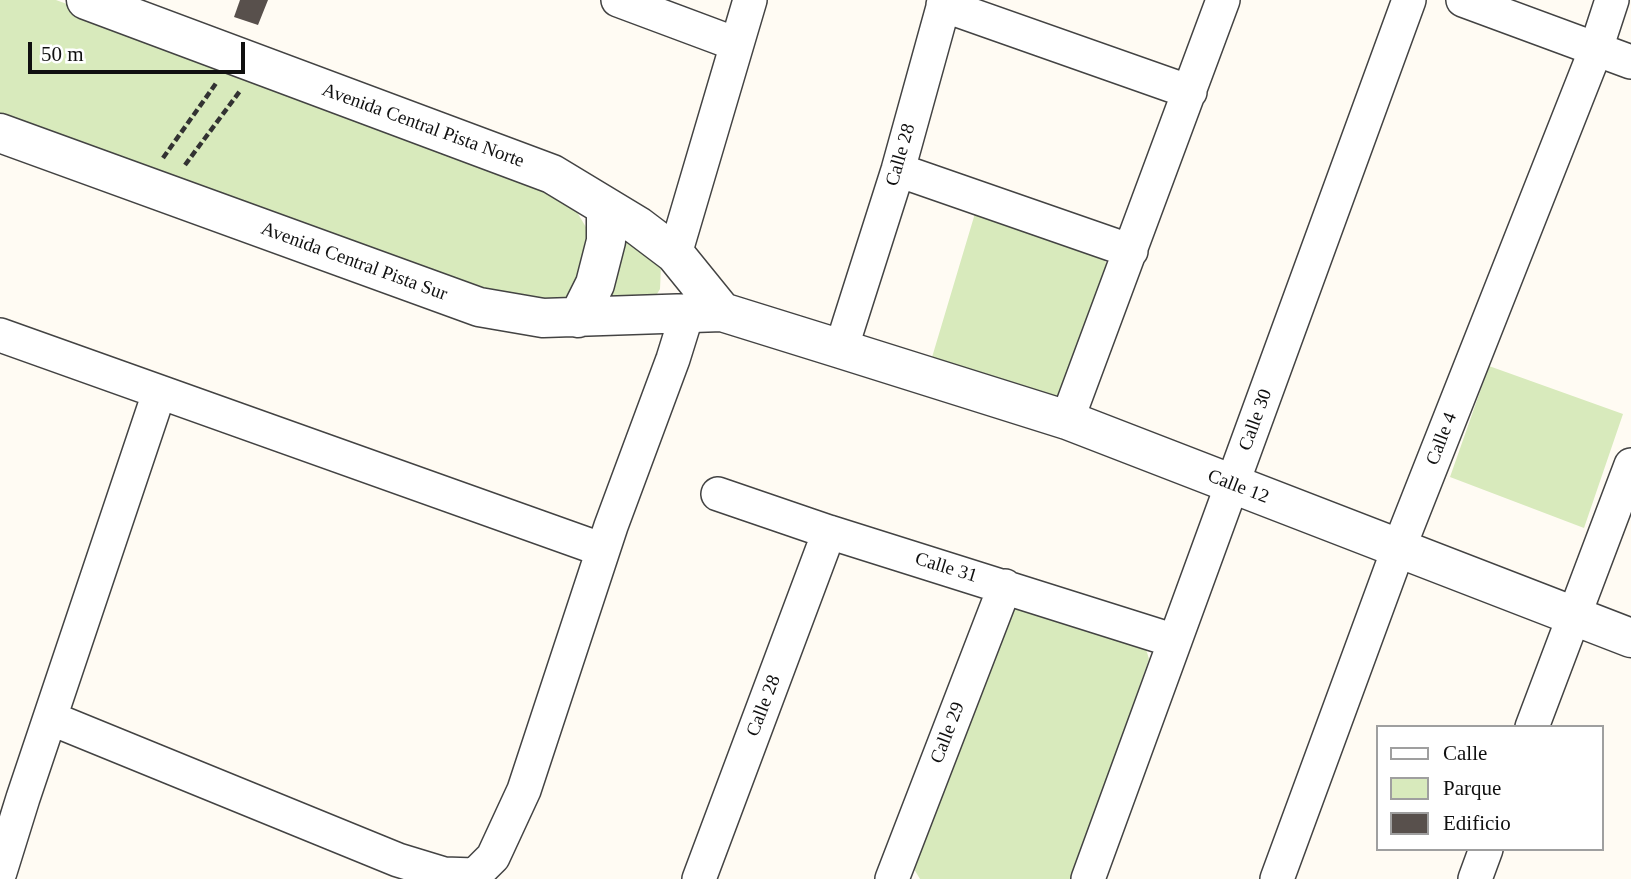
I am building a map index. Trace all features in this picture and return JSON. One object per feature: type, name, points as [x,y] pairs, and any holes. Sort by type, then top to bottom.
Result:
[{"type":"street","name":"Avenida Central Pista Norte","points":[[86,0],[552,174],[638,226],[675,254],[705,313]]},
{"type":"street","points":[[618,0],[736,44]]},
{"type":"street","points":[[675,254],[750,0]]},
{"type":"street","points":[[1067,420],[1223,0]]},
{"type":"street","name":"Calle 30","points":[[1088,879],[1409,0]]},
{"type":"street","points":[[1463,0],[1631,62]]},
{"type":"street","name":"Calle 4","points":[[1278,879],[1398,550],[1596,49],[1612,0]]},
{"type":"street","points":[[944,2],[1190,92]]},
{"type":"street","name":"Calle 28","points":[[841,349],[898,170],[944,2]]},
{"type":"street","name":"Avenida Central Pista Sur","points":[[0,134],[480,307],[543,318],[705,313]]},
{"type":"street","points":[[898,170],[1130,251]]},
{"type":"street","points":[[578,317],[595,284],[606,241],[606,207]]},
{"type":"street","points":[[50,718],[398,860],[444,874],[475,875],[493,857],[524,790],[603,550],[673,359],[705,313]]},
{"type":"street","name":"Calle 12","points":[[705,313],[841,349],[1067,420],[1631,638]]},
{"type":"street","points":[[0,335],[603,550]]},
{"type":"street","points":[[17,879],[0,873],[159,393]]},
{"type":"street","points":[[1533,725],[1631,465]]},
{"type":"street","name":"Calle 31","points":[[718,494],[829,532],[1175,640]]},
{"type":"street","name":"Calle 28","points":[[699,879],[829,532]]},
{"type":"street","name":"Calle 29","points":[[892,879],[1005,586]]},
{"type":"street","points":[[1475,879],[1485,851]]},
{"type":"path","points":[[154,189],[247,60]]},
{"type":"path","points":[[154,189],[247,60]]},
{"type":"green space","points":[[0,0],[56,0],[545,180],[577,212],[590,234],[586,281],[566,298],[520,305],[0,121]]},
{"type":"green space","points":[[976,210],[1104,257],[1108,270],[1061,400],[930,364]]},
{"type":"green space","points":[[626,235],[661,266],[660,289],[649,307],[602,303]]},
{"type":"green space","points":[[1489,366],[1623,414],[1584,528],[1450,477]]},
{"type":"green space","points":[[1016,609],[1146,649],[1149,659],[1073,879],[920,879],[914,869],[1004,619]]},
{"type":"building","points":[[240,0],[268,0],[258,25],[234,17]]}]
